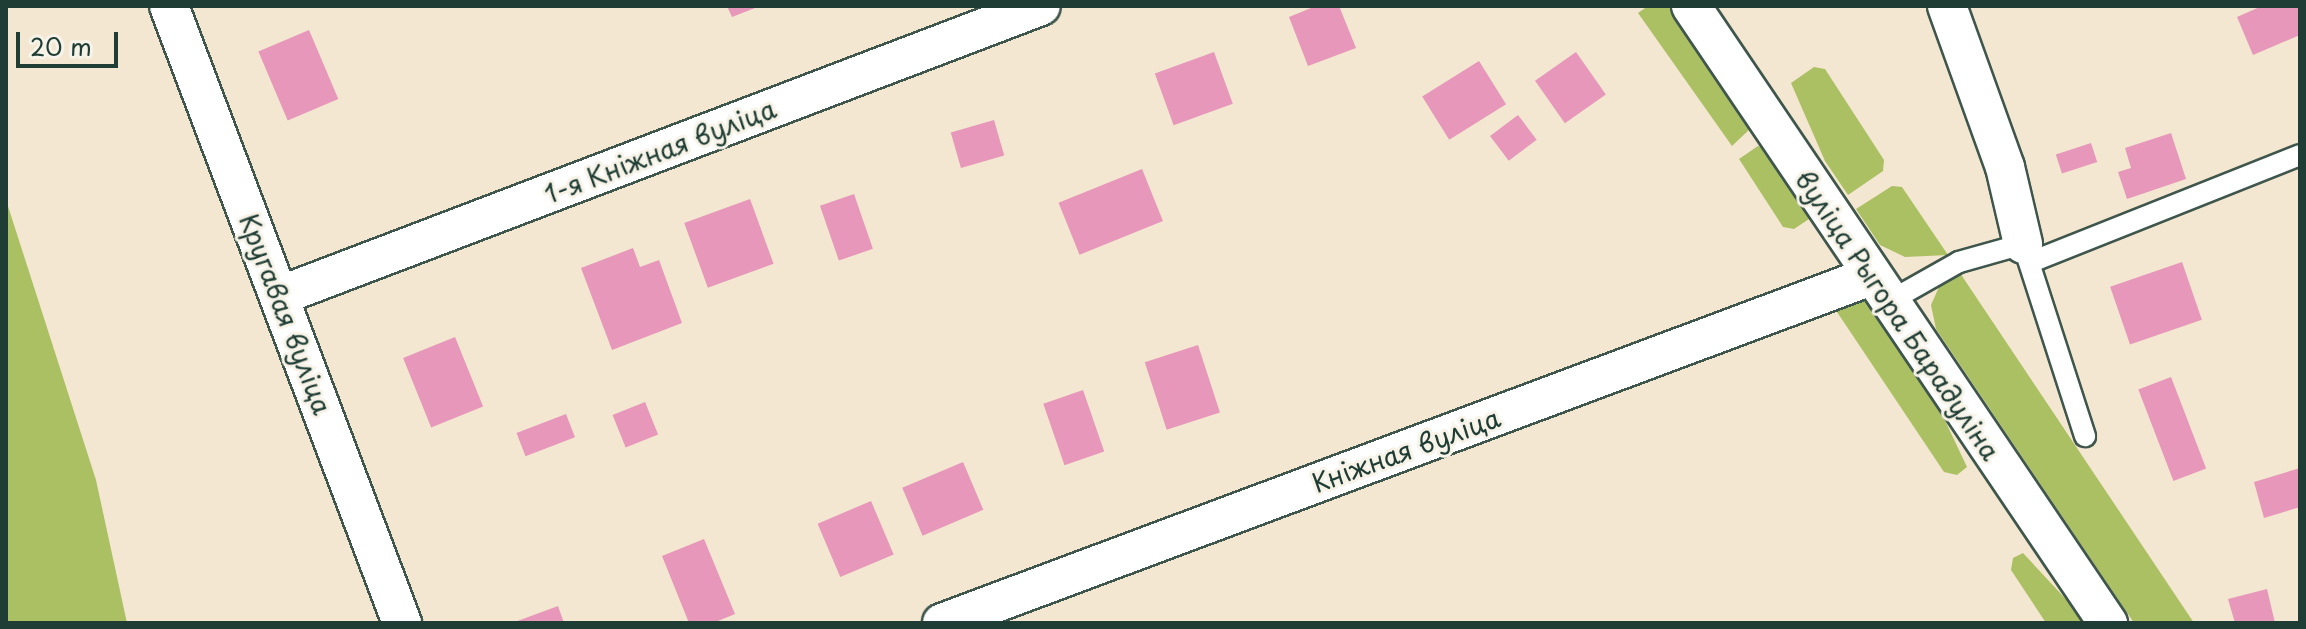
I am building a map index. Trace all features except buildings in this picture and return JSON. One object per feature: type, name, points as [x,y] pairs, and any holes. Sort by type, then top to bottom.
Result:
[{"type":"street","name":"Кругавая вуліца","points":[[169,6],[402,623]]},
{"type":"street","name":"1-я Кніжная вуліца","points":[[279,296],[1041,6]]},
{"type":"street","name":"вуліца Рыгора Барадуліна","points":[[1691,6],[2108,623]]},
{"type":"street","points":[[1947,6],[2005,167],[2027,253]]},
{"type":"street","name":"Кніжная вуліца","points":[[942,623],[982,616],[1880,289]]},
{"type":"lane","points":[[1880,289],[1959,262],[2027,253],[2300,155]]},
{"type":"lane","points":[[2027,253],[2085,436]]},
{"type":"green space","points":[[1648,6],[1676,6],[1752,127],[1732,146],[1638,13]]},
{"type":"green space","points":[[1814,67],[1825,69],[1884,160],[1883,171],[1848,195],[1825,161],[1791,83]]},
{"type":"green space","points":[[1758,146],[1773,151],[1815,215],[1794,229],[1783,227],[1739,159]]},
{"type":"green space","points":[[1892,186],[1902,187],[1948,255],[1905,257],[1880,245],[1856,209]]},
{"type":"green space","points":[[6,200],[96,480],[127,623],[6,623]]},
{"type":"green space","points":[[1960,273],[2194,623],[2134,623],[1936,329],[1931,305],[1939,287]]},
{"type":"green space","points":[[1861,298],[1878,308],[1922,372],[1967,467],[1957,475],[1944,472],[1831,303]]},
{"type":"green space","points":[[2023,553],[2088,623],[2046,623],[2011,570],[2013,558]]}]
